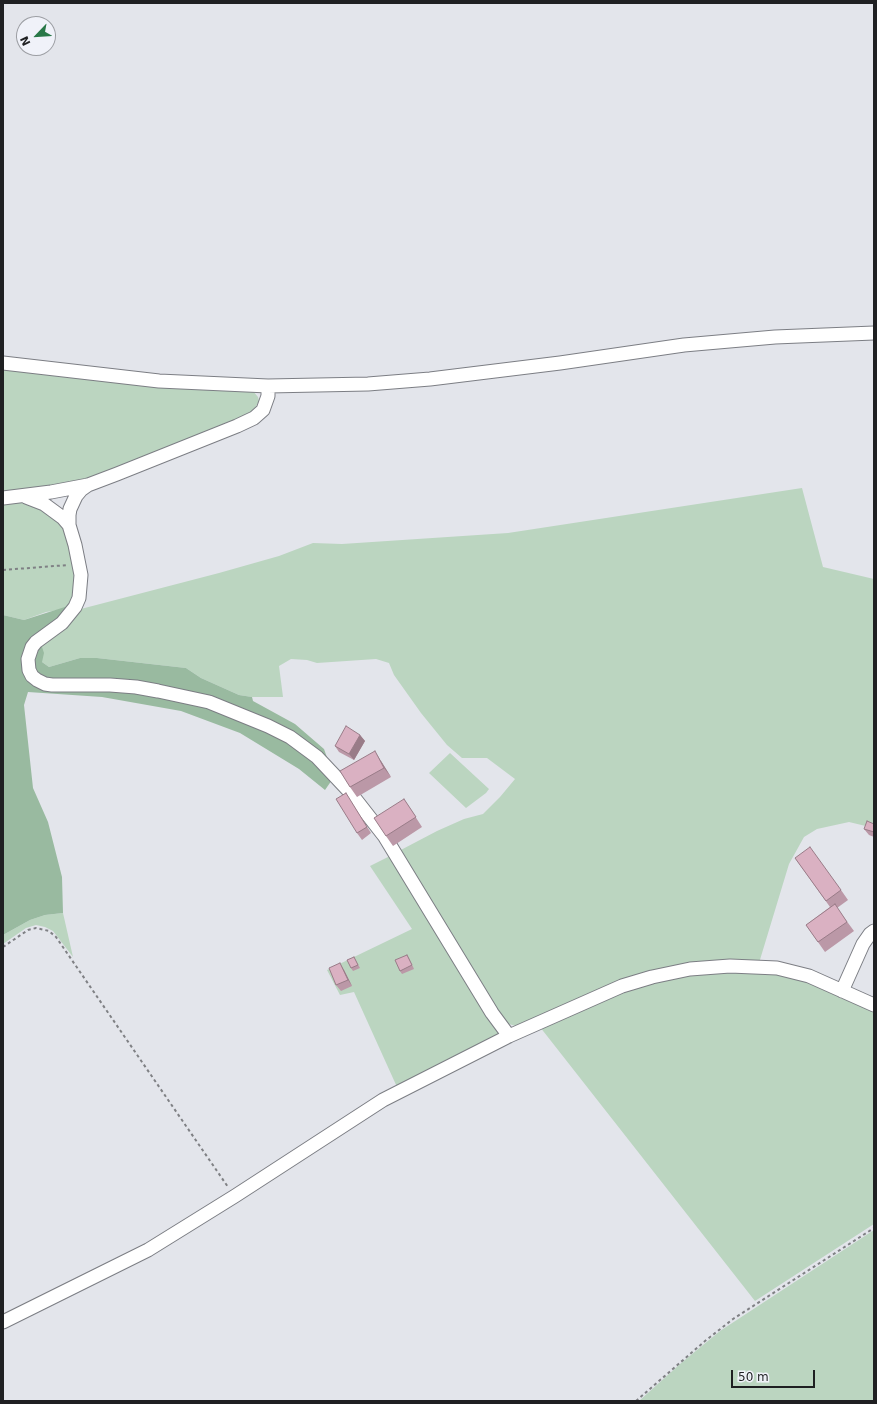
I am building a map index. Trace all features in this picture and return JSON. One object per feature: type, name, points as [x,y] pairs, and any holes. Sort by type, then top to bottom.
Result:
[{"type":"street","points":[[3,363],[159,381],[268,386],[368,384],[430,379],[560,363],[684,345],[775,337],[874,333]]},
{"type":"street","points":[[3,498],[51,492],[88,485],[254,418],[263,410],[266,404],[268,386]]},
{"type":"street","points":[[88,485],[81,490],[72,504],[69,516],[69,525],[75,544],[81,575],[79,598],[75,607],[62,623],[36,642],[28,659],[29,670],[37,680],[45,684],[136,687],[208,702],[268,726],[290,737],[317,757],[336,777],[385,837],[492,1012],[509,1036]]},
{"type":"street","points":[[23,496],[44,504],[63,518],[69,525]]},
{"type":"street","points":[[336,777],[349,771]]},
{"type":"street","points":[[842,991],[863,944],[874,931]]},
{"type":"street","points":[[3,1322],[148,1250],[235,1196],[383,1100],[509,1036],[622,986],[652,977],[690,969],[730,966],[777,968],[809,976],[874,1005]]},
{"type":"path","points":[[3,570],[65,566],[79,561]]},
{"type":"path","points":[[3,947],[28,930],[36,928],[49,931],[56,937],[235,1196]]},
{"type":"path","points":[[636,1401],[705,1341],[733,1319],[874,1228]]},
{"type":"green space","points":[[3,368],[253,391],[258,397],[259,401],[251,415],[103,476],[3,495]]},
{"type":"green space","points":[[802,488],[823,567],[874,579],[874,828],[849,822],[817,829],[804,837],[789,864],[759,963],[720,962],[516,1026],[505,1023],[397,852],[464,819],[483,814],[515,779],[487,758],[462,758],[447,745],[421,713],[394,675],[389,663],[376,659],[317,663],[307,660],[291,659],[279,666],[283,697],[252,697],[239,695],[201,678],[186,668],[97,658],[80,658],[49,667],[42,662],[37,644],[77,610],[279,556],[313,543],[342,544],[508,533]]},
{"type":"green space","points":[[26,501],[62,522],[78,571],[71,608],[46,612],[24,620],[3,615],[3,504]]},
{"type":"green space","points":[[68,606],[62,618],[37,644],[42,647],[44,653],[42,662],[49,667],[80,658],[97,658],[186,668],[201,678],[239,695],[252,697],[253,701],[295,724],[324,749],[334,777],[325,790],[299,769],[240,733],[181,711],[102,697],[28,692],[24,705],[33,788],[48,822],[62,877],[63,913],[45,915],[30,920],[3,935],[3,615],[24,620]]},
{"type":"green space","points":[[450,753],[489,789],[466,808],[429,773]]},
{"type":"green space","points":[[392,855],[499,1030],[498,1037],[397,1087],[354,992],[340,995],[327,970],[412,929],[370,866]]},
{"type":"green space","points":[[63,913],[73,957],[53,931],[36,925],[26,928],[3,944],[3,935],[30,920],[45,915]]},
{"type":"green space","points":[[704,971],[761,971],[800,979],[874,1009],[874,1224],[755,1301],[540,1027],[646,983]]},
{"type":"green space","points":[[874,1230],[874,1401],[639,1401],[720,1331]]},
{"type":"building","points":[[346,726],[360,735],[349,754],[335,746]]},
{"type":"building","points":[[375,751],[384,768],[350,787],[340,771]]},
{"type":"building","points":[[346,793],[367,827],[357,833],[336,799]]},
{"type":"building","points":[[404,799],[416,817],[386,836],[374,818]]},
{"type":"building","points":[[867,821],[874,824],[874,832],[864,829]]},
{"type":"building","points":[[810,847],[841,890],[826,901],[795,858]]},
{"type":"building","points":[[835,904],[847,922],[818,942],[806,925]]},
{"type":"building","points":[[407,955],[412,965],[400,971],[395,960]]},
{"type":"building","points":[[354,957],[358,965],[351,968],[347,960]]},
{"type":"building","points":[[340,963],[348,980],[336,985],[329,968]]}]
